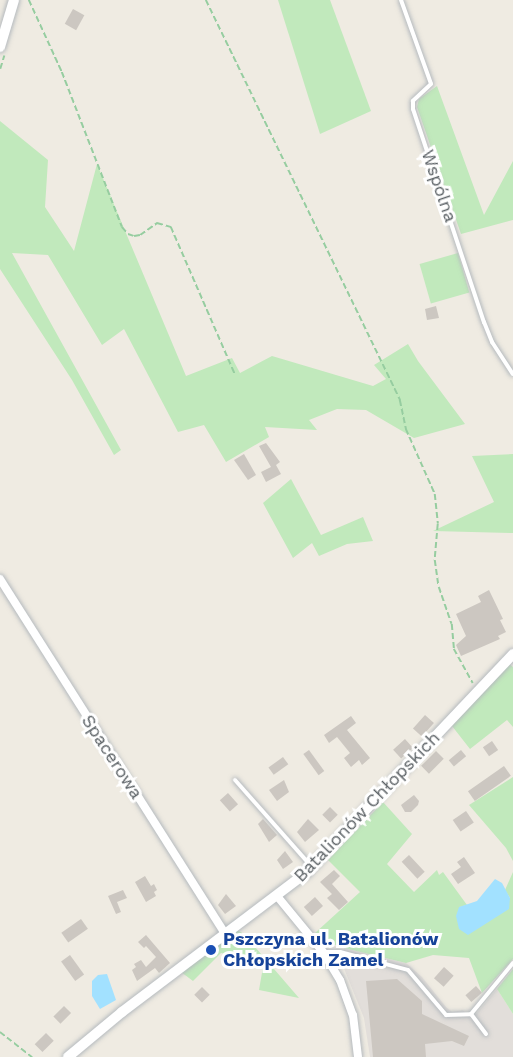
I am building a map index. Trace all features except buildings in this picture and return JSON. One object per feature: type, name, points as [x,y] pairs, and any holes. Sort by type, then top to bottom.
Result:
[{"type":"street","points":[[0,47],[14,0]]},
{"type":"street","name":"Spacerowa","points":[[0,579],[225,934]]},
{"type":"street","name":"Batalionów Chłopskich","points":[[68,1057],[104,1026],[278,896],[312,867],[511,659]]},
{"type":"street","points":[[278,896],[323,952],[347,996],[353,1015],[358,1057]]},
{"type":"lane","name":"Wspólna","points":[[401,0],[431,84],[413,101],[413,110],[488,332],[500,356],[513,374]]},
{"type":"lane","points":[[235,780],[312,867]]},
{"type":"lane","points":[[323,952],[340,952],[398,966],[417,977],[446,1015],[471,1014],[513,963]]},
{"type":"lane","points":[[471,1014],[486,1034]]},
{"type":"path","points":[[29,0],[62,72],[122,227],[128,234],[134,236],[140,236],[157,223],[171,227],[235,374]]},
{"type":"path","points":[[206,0],[400,400],[406,429],[435,494],[438,524],[436,569],[439,587],[452,624],[454,649],[478,692]]},
{"type":"path","points":[[0,1032],[32,1057]]},
{"type":"shaded area","points":[[344,948],[406,963],[422,977],[446,1007],[452,1012],[463,1010],[471,1020],[497,989],[513,1014],[513,1057],[370,1057],[364,1018],[341,961]]},
{"type":"green space","points":[[278,0],[330,0],[371,111],[320,134]]},
{"type":"green space","points":[[437,86],[484,215],[513,161],[513,220],[461,234],[417,107],[419,99]]},
{"type":"green space","points":[[0,121],[48,160],[45,207],[74,251],[97,164],[186,376],[232,358],[240,373],[272,356],[373,386],[386,379],[374,365],[408,344],[465,424],[414,438],[366,410],[337,409],[309,420],[317,430],[265,427],[269,437],[226,462],[204,425],[178,432],[124,329],[102,345],[48,255],[12,253],[121,450],[114,455],[72,380],[0,269]]},
{"type":"green space","points":[[458,253],[469,292],[431,303],[420,264]]},
{"type":"green space","points":[[513,454],[513,533],[433,531],[494,502],[472,456]]},
{"type":"green space","points":[[291,479],[321,535],[363,517],[373,541],[347,544],[319,556],[312,543],[293,558],[263,503]]},
{"type":"green space","points":[[509,664],[513,667],[513,727],[507,720],[470,749],[452,726]]},
{"type":"green space","points":[[513,777],[513,861],[506,848],[469,805]]},
{"type":"green space","points":[[383,802],[412,834],[387,864],[414,892],[437,870],[439,875],[443,872],[467,905],[459,907],[510,898],[505,890],[513,872],[513,959],[482,993],[469,958],[433,955],[406,963],[344,948],[321,940],[315,933],[360,892],[328,860]]},
{"type":"green space","points":[[237,930],[244,934],[299,998],[259,990],[264,961],[221,953],[193,981],[181,972]]},
{"type":"green space","points":[[513,969],[513,1014],[497,989]]},
{"type":"water","points":[[495,879],[502,883],[510,898],[509,909],[468,935],[459,929],[456,916],[459,907],[477,901]]},
{"type":"water","points":[[107,974],[116,1000],[100,1009],[92,996],[92,981],[98,975]]},
{"type":"place","name":"Pszczyna ul. Batalionów Chłopskich Zamel","points":[[211,950]]}]
